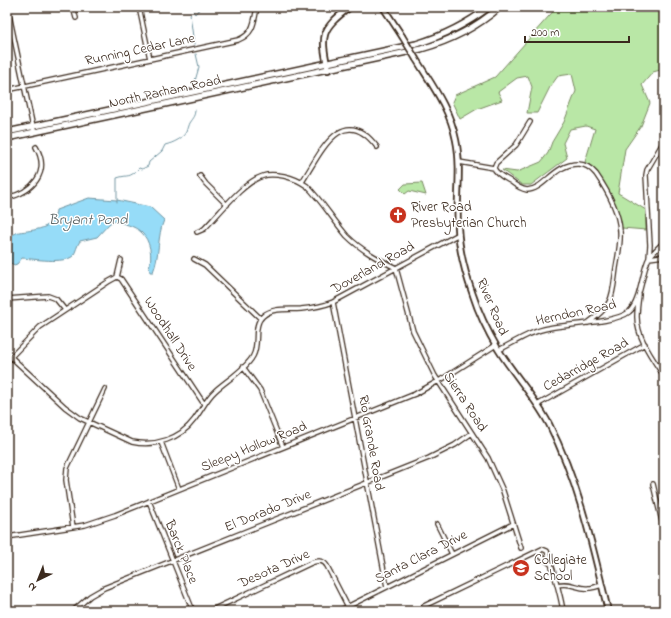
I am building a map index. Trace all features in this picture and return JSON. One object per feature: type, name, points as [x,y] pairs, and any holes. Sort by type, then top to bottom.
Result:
[{"type":"highway","name":"North Parham Road","points":[[7,132],[428,40],[462,25],[489,7]]},
{"type":"highway","name":"North Parham Road","points":[[7,138],[416,50],[439,43],[472,27],[500,7]]},
{"type":"main road","points":[[328,70],[323,45],[324,34],[335,20],[350,7]]},
{"type":"main road","name":"River Road","points":[[383,7],[438,94],[449,116],[456,139],[459,162],[459,234],[463,260],[474,297],[482,319],[496,345],[537,405],[556,438],[587,525],[608,611]]},
{"type":"street","points":[[73,7],[76,18]]},
{"type":"street","points":[[139,7],[150,59]]},
{"type":"street","name":"Running Cedar Lane","points":[[7,90],[243,38],[251,31],[257,7]]},
{"type":"street","points":[[8,10],[34,132]]},
{"type":"street","points":[[494,168],[496,163],[516,145],[530,122]]},
{"type":"street","points":[[302,182],[329,140],[342,130],[353,130],[363,133],[377,147]]},
{"type":"street","points":[[664,140],[647,170],[646,175],[650,245],[649,258],[664,256]]},
{"type":"street","points":[[7,198],[27,190],[37,179],[41,164],[39,152],[36,148]]},
{"type":"street","points":[[459,162],[494,168],[497,173],[525,190],[536,187],[556,171],[571,164],[581,164],[587,167],[600,179],[619,223],[620,240],[612,298],[602,311],[588,323]]},
{"type":"street","points":[[197,232],[204,229],[249,183],[263,176],[279,175],[293,178],[302,182],[312,191],[354,243],[367,253],[396,268]]},
{"type":"street","points":[[200,176],[206,184],[227,204]]},
{"type":"street","name":"Doverland Road","points":[[260,318],[267,312],[274,310],[311,308],[333,302],[459,234]]},
{"type":"street","name":"Herndon Road","points":[[499,350],[540,330],[556,326],[588,323],[628,313],[632,308],[639,291],[649,258],[664,242]]},
{"type":"street","points":[[11,357],[65,407],[89,422],[132,442],[142,444],[161,442],[174,437],[188,427],[214,392],[251,359],[255,352],[257,327],[260,318],[205,265],[194,259]]},
{"type":"street","points":[[7,361],[40,327],[117,277],[121,260]]},
{"type":"street","name":"Sierra Road","points":[[396,268],[412,331],[438,382],[484,450],[502,491],[521,548]]},
{"type":"street","name":"Woodhall Drive","points":[[117,277],[121,279],[204,404]]},
{"type":"street","points":[[639,291],[638,322],[645,344],[664,376]]},
{"type":"street","points":[[7,299],[48,296],[56,299],[65,310]]},
{"type":"street","name":"Rio Grande Road","points":[[333,302],[387,587]]},
{"type":"street","name":"Cedarridge Road","points":[[537,405],[645,344]]},
{"type":"street","name":"Sleepy Hollow Road","points":[[7,537],[73,527],[95,522],[149,501],[415,394],[438,382],[496,345]]},
{"type":"street","points":[[243,367],[260,390],[283,447]]},
{"type":"street","points":[[73,527],[67,491],[66,473],[72,456],[105,389]]},
{"type":"street","name":"El Dorado Drive","points":[[73,611],[90,596],[104,588],[440,454],[472,433]]},
{"type":"street","points":[[161,442],[179,489]]},
{"type":"street","points":[[653,484],[664,530]]},
{"type":"street","name":"Barck Place","points":[[149,501],[193,611]]},
{"type":"street","points":[[437,524],[452,554]]},
{"type":"street","name":"Santa Clara Drive","points":[[339,611],[513,524]]},
{"type":"street","points":[[542,549],[539,552],[540,557],[551,564]]},
{"type":"street","points":[[424,611],[424,606],[542,549],[547,550],[563,611]]},
{"type":"street","name":"Desota Drive","points":[[210,611],[311,563],[319,561],[326,564],[348,607]]},
{"type":"street","points":[[557,585],[571,584],[588,589],[602,585]]},
{"type":"green space","points":[[557,7],[664,7],[664,69],[653,72],[642,85],[650,103],[641,126],[625,149],[618,193],[646,210],[646,230],[622,228],[604,184],[585,162],[595,129],[586,126],[570,129],[563,143],[567,158],[531,185],[522,185],[502,170],[517,172],[541,162],[548,153],[552,142],[564,122],[576,91],[572,74],[558,76],[550,87],[537,113],[527,113],[532,87],[528,76],[517,78],[498,92],[502,100],[477,109],[460,119],[452,102],[455,95],[495,77]]},
{"type":"green space","points":[[422,183],[426,195],[409,191],[405,194],[400,189],[405,184]]},
{"type":"water","name":"Bryant Pond","points":[[89,198],[117,200],[150,207],[164,220],[160,232],[157,259],[153,272],[150,272],[149,267],[151,253],[149,244],[144,235],[135,228],[114,221],[110,223],[97,237],[80,241],[73,256],[69,258],[63,260],[49,260],[22,258],[17,264],[14,265],[7,261],[7,238],[19,232],[42,228],[52,222],[55,217],[56,210]]},
{"type":"waterway","points":[[194,45],[190,14],[193,11],[195,14],[201,7]]},
{"type":"waterway","points":[[195,81],[199,67],[196,54]]},
{"type":"waterway","points":[[117,202],[117,178],[131,175],[139,168],[142,169],[148,166],[149,162],[162,151],[165,145],[180,139],[186,132],[189,123],[194,116],[195,109]]},
{"type":"place","name":"River Road Presbyterian Church","points":[[398,215]]},
{"type":"place","name":"Collegiate School","points":[[521,568]]}]
